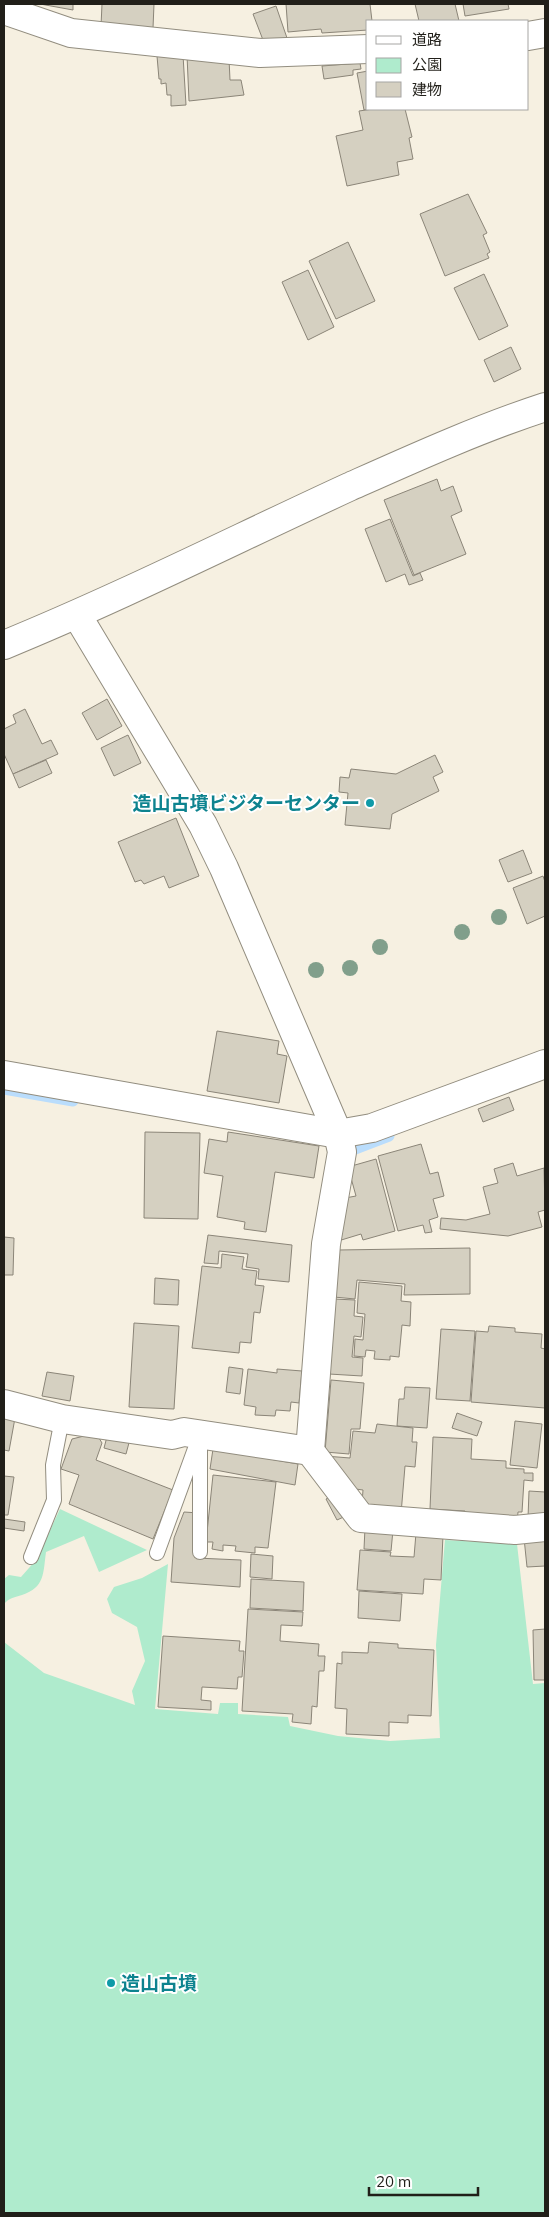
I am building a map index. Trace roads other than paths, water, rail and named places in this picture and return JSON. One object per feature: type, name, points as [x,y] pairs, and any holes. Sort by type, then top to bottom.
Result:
[{"type":"street","points":[[4,10],[71,33],[120,39],[260,53],[366,49]]},
{"type":"street","points":[[529,36],[545,33]]},
{"type":"street","points":[[4,645],[77,615],[437,447],[545,406]]},
{"type":"street","points":[[77,615],[203,825],[224,868],[340,1143],[326,1244],[310,1451],[361,1518],[515,1530],[545,1527]]},
{"type":"street","points":[[4,1075],[340,1143],[372,1128],[545,1064]]},
{"type":"street","points":[[4,1404],[62,1419],[172,1435],[184,1432],[310,1451]]},
{"type":"lane","points":[[31,1557],[54,1500],[53,1465],[62,1419]]},
{"type":"lane","points":[[200,1435],[200,1552]]},
{"type":"lane","points":[[157,1553],[200,1435]]},
{"type":"waterway","points":[[4,1089],[73,1101]]},
{"type":"waterway","points":[[340,1146],[355,1149],[389,1136]]},
{"type":"place","name":"造山古墳ビジターセンター","points":[[370,803]]},
{"type":"place","name":"造山古墳","points":[[111,1983]]}]
